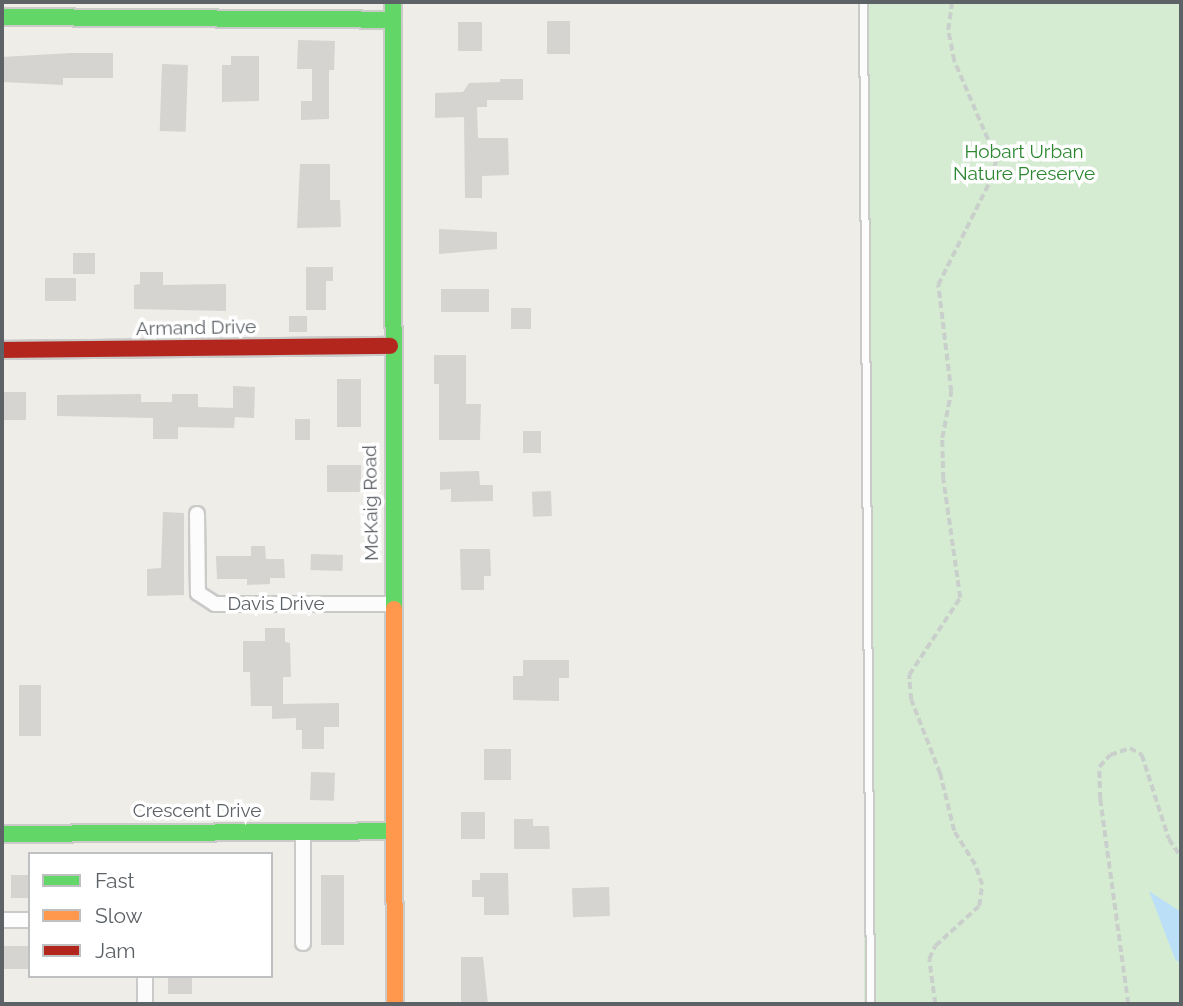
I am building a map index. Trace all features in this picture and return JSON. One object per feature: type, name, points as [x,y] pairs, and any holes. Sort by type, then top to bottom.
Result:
[{"type":"street","name":"McKaig Road","points":[[393,2],[390,346],[395,1004]]},
{"type":"street","points":[[2,17],[393,20]]},
{"type":"street","name":"Armand Drive","points":[[2,349],[390,346]]},
{"type":"street","name":"Davis Drive","points":[[197,514],[198,593],[215,604],[394,604]]},
{"type":"street","name":"Crescent Drive","points":[[2,834],[393,831]]},
{"type":"street","points":[[303,832],[303,943]]},
{"type":"street","points":[[2,920],[28,920]]},
{"type":"street","points":[[145,978],[145,1004]]},
{"type":"lane","points":[[863,2],[870,1004]]},
{"type":"path","points":[[935,1004],[929,959],[934,946],[979,906],[982,885],[975,865],[954,831],[940,774],[911,700],[909,675],[960,598],[941,455],[951,392],[938,285],[989,185],[996,159],[954,61],[948,30],[952,2]]},
{"type":"path","points":[[1128,1004],[1100,799],[1099,768],[1110,755],[1130,748],[1142,755],[1169,839],[1181,857]]},
{"type":"green space","name":"Hobart Urban Nature Preserve","points":[[864,2],[1181,2],[1181,1004],[864,1004]]},
{"type":"water","points":[[1149,891],[1181,912],[1181,964],[1175,959]]},
{"type":"building","points":[[547,21],[570,21],[570,54],[547,54]]},
{"type":"building","points":[[458,22],[482,22],[482,51],[458,51]]},
{"type":"building","points":[[298,40],[335,41],[334,70],[329,70],[329,119],[301,120],[301,101],[312,101],[312,69],[297,69]]},
{"type":"building","points":[[113,53],[113,78],[63,78],[63,85],[2,82],[2,57]]},
{"type":"building","points":[[231,56],[259,56],[259,101],[222,102],[222,65],[231,65]]},
{"type":"building","points":[[162,64],[188,65],[186,132],[160,131]]},
{"type":"building","points":[[500,79],[523,79],[523,100],[487,100],[487,107],[477,107],[478,138],[508,138],[509,175],[482,176],[482,198],[465,198],[464,117],[435,118],[435,93],[463,92],[469,83],[500,82]]},
{"type":"building","points":[[300,164],[330,164],[330,200],[340,200],[341,227],[297,228]]},
{"type":"building","points":[[439,229],[497,232],[497,249],[439,254]]},
{"type":"building","points":[[73,253],[95,253],[95,274],[73,274]]},
{"type":"building","points":[[306,267],[333,267],[333,281],[326,281],[326,310],[306,310]]},
{"type":"building","points":[[140,272],[163,272],[163,285],[226,284],[226,311],[134,309],[134,285],[140,284]]},
{"type":"building","points":[[45,278],[76,278],[76,301],[45,301]]},
{"type":"building","points":[[441,289],[489,289],[489,312],[441,312]]},
{"type":"building","points":[[511,308],[531,308],[531,329],[511,329]]},
{"type":"building","points":[[289,316],[307,316],[307,332],[289,332]]},
{"type":"building","points":[[434,355],[466,355],[466,404],[481,404],[480,440],[439,440],[439,384],[434,384]]},
{"type":"building","points":[[337,379],[361,379],[361,427],[337,427]]},
{"type":"building","points":[[233,386],[255,387],[254,418],[235,417],[234,428],[178,427],[178,439],[153,439],[153,418],[57,416],[57,395],[141,394],[141,402],[172,402],[172,394],[198,394],[198,407],[233,408]]},
{"type":"building","points":[[2,392],[26,392],[26,420],[2,420]]},
{"type":"building","points":[[295,419],[310,419],[310,440],[295,440]]},
{"type":"building","points":[[523,431],[541,431],[541,453],[523,453]]},
{"type":"building","points":[[327,465],[361,465],[361,492],[327,492]]},
{"type":"building","points":[[479,471],[480,485],[493,485],[493,501],[451,502],[451,489],[440,490],[440,472]]},
{"type":"building","points":[[551,491],[552,516],[533,517],[532,492]]},
{"type":"building","points":[[163,512],[184,513],[184,595],[147,596],[147,569],[161,568]]},
{"type":"building","points":[[251,546],[265,546],[266,559],[284,559],[285,578],[270,578],[270,584],[247,585],[247,579],[217,579],[216,556],[251,556]]},
{"type":"building","points":[[460,549],[490,549],[491,576],[484,576],[484,590],[461,590]]},
{"type":"building","points":[[311,554],[343,555],[342,571],[310,570]]},
{"type":"building","points":[[265,628],[285,628],[285,642],[290,643],[291,677],[283,677],[283,704],[339,703],[339,727],[324,727],[324,749],[302,749],[302,730],[296,730],[296,718],[272,719],[272,706],[251,706],[250,672],[243,672],[243,641],[265,641]]},
{"type":"building","points":[[523,660],[569,660],[569,678],[559,678],[559,701],[513,700],[513,676],[523,676]]},
{"type":"building","points":[[19,685],[41,685],[41,736],[19,736]]},
{"type":"building","points":[[484,749],[511,749],[511,780],[484,780]]},
{"type":"building","points":[[311,772],[335,773],[334,801],[310,800]]},
{"type":"building","points":[[461,812],[485,812],[485,839],[461,839]]},
{"type":"building","points":[[514,819],[533,819],[533,826],[549,826],[550,849],[514,849]]},
{"type":"building","points":[[480,873],[508,873],[509,915],[484,915],[484,897],[472,897],[472,880],[480,880]]},
{"type":"building","points":[[11,875],[28,875],[28,898],[11,898]]},
{"type":"building","points":[[321,875],[344,875],[344,945],[321,945]]},
{"type":"building","points":[[609,887],[610,916],[573,917],[572,888]]},
{"type":"building","points":[[3,946],[28,946],[28,969],[3,969]]},
{"type":"building","points":[[461,957],[483,957],[488,1004],[461,1004]]},
{"type":"building","points":[[168,978],[192,978],[192,994],[168,994]]},
{"type":"traffic: fast","points":[[393,2],[394,609]]},
{"type":"traffic: fast","points":[[2,17],[393,20]]},
{"type":"traffic: fast","points":[[2,834],[393,831]]},
{"type":"traffic: slow","points":[[394,609],[395,1004]]},
{"type":"traffic: jam","points":[[2,350],[390,346]]}]
